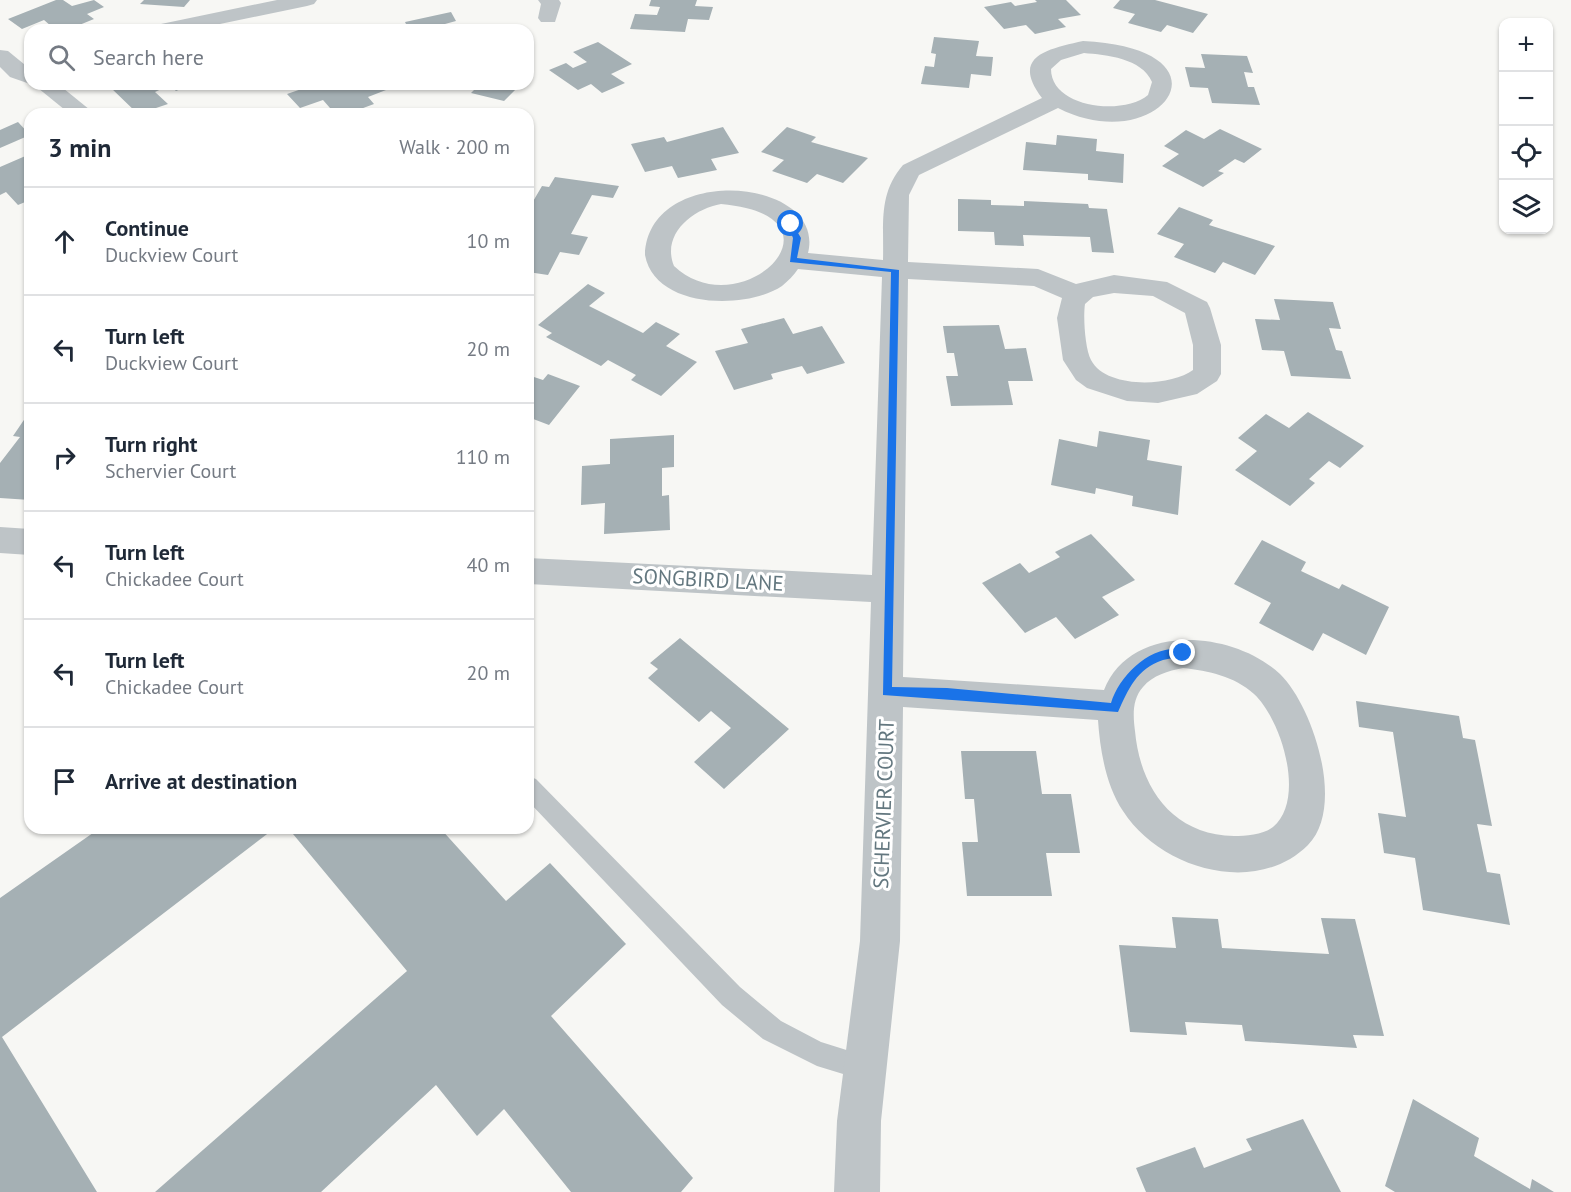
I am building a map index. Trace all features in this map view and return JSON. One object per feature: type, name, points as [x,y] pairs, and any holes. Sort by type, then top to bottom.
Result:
[{"type":"street","points":[[188,24],[296,0]]},
{"type":"street","points":[[1083,47],[1118,50],[1135,56],[1150,64],[1159,74],[1163,86],[1160,96],[1150,105],[1115,114],[1083,110],[1056,100],[1039,81],[1039,71],[1043,62],[1067,50],[1083,47]]},
{"type":"street","points":[[0,56],[20,75]]},
{"type":"street","points":[[52,90],[76,108]]},
{"type":"street","name":"SCHERVIER COURT","points":[[856,1192],[859,1121],[880,941],[897,195],[902,181],[911,170],[1056,100]]},
{"type":"street","points":[[721,197],[748,199],[782,214],[791,224],[797,238],[793,260],[772,281],[728,293],[706,292],[687,287],[671,278],[661,267],[658,258],[659,243],[673,217],[685,207],[700,200],[721,197]]},
{"type":"street","points":[[793,260],[895,270],[1038,278],[1077,294],[1094,287],[1136,284],[1179,297],[1197,308],[1207,345],[1207,374],[1186,388],[1164,393],[1139,393],[1115,388],[1093,378],[1078,363],[1072,335],[1071,306],[1077,294]]},
{"type":"street","points":[[0,540],[24,542]]},
{"type":"street","name":"SONGBIRD LANE","points":[[534,571],[887,589]]},
{"type":"street","points":[[1183,653],[1220,657],[1244,667],[1268,685],[1285,704],[1295,727],[1309,793],[1302,825],[1291,839],[1268,851],[1230,857],[1195,847],[1168,834],[1137,801],[1131,789],[1117,740],[1114,708],[1121,688],[1142,666],[1161,656],[1183,653]]},
{"type":"street","points":[[887,691],[1096,704],[1114,708]]},
{"type":"lane","points":[[534,792],[731,996],[772,1030],[817,1053],[866,1068]]},
{"type":"building","points":[[56,0],[63,0],[72,6],[94,0],[104,7],[87,14],[94,19],[82,24],[49,24],[44,20],[34,24],[24,24],[22,29],[8,19]]},
{"type":"building","points":[[144,0],[190,0],[184,7],[140,4]]},
{"type":"building","points":[[651,0],[697,0],[695,6],[713,7],[709,20],[688,19],[685,32],[630,29],[635,14],[657,15],[660,7],[649,6]]},
{"type":"building","points":[[1035,0],[1066,0],[1081,15],[1058,19],[1066,27],[1035,34],[1026,25],[1004,29],[984,7],[1011,2],[1015,6],[1037,2]]},
{"type":"building","points":[[1120,0],[1155,0],[1208,14],[1193,33],[1167,25],[1161,32],[1128,23],[1135,14],[1113,8]]},
{"type":"building","points":[[451,12],[456,21],[445,24],[406,24],[405,22]]},
{"type":"building","points":[[934,37],[979,41],[976,56],[993,57],[991,76],[971,74],[969,88],[921,84],[925,66],[934,67],[936,54],[931,53]]},
{"type":"building","points":[[598,42],[632,64],[611,74],[625,83],[602,93],[591,84],[578,90],[549,70],[566,63],[573,68],[587,62],[573,52]]},
{"type":"building","points":[[1201,54],[1247,56],[1253,73],[1244,72],[1248,87],[1254,87],[1260,105],[1212,103],[1208,88],[1190,87],[1185,67],[1205,68]]},
{"type":"building","points":[[113,90],[159,90],[155,92],[168,104],[156,108],[132,108]]},
{"type":"building","points":[[299,90],[386,90],[368,97],[374,104],[363,108],[330,108],[323,100],[300,108],[287,94]]},
{"type":"building","points":[[474,90],[515,90],[504,101],[471,93]]},
{"type":"building","points":[[18,122],[24,128],[24,138],[0,148],[0,130]]},
{"type":"building","points":[[723,127],[739,153],[711,159],[717,170],[678,178],[672,166],[645,172],[631,144],[664,137],[667,142]]},
{"type":"building","points":[[787,127],[816,137],[811,142],[868,158],[843,183],[817,174],[807,183],[772,171],[784,160],[761,152]]},
{"type":"building","points":[[1220,129],[1262,149],[1244,163],[1235,159],[1218,171],[1224,173],[1203,187],[1162,166],[1179,154],[1164,146],[1186,130],[1204,139]]},
{"type":"building","points":[[1057,135],[1097,139],[1096,151],[1124,154],[1123,183],[1088,180],[1088,174],[1023,170],[1026,142],[1056,145]]},
{"type":"building","points":[[24,157],[24,202],[18,205],[6,192],[0,195],[0,167]]},
{"type":"building","points":[[555,177],[619,186],[613,198],[592,195],[571,234],[588,237],[579,255],[560,252],[548,275],[534,273],[534,200],[542,186],[549,187]]},
{"type":"building","points":[[958,199],[991,200],[991,205],[1024,206],[1024,201],[1088,204],[1089,208],[1107,209],[1114,253],[1092,252],[1090,237],[1023,235],[1024,246],[995,245],[994,232],[958,231]]},
{"type":"building","points":[[1179,207],[1213,220],[1209,225],[1275,246],[1255,275],[1223,262],[1215,273],[1174,257],[1184,244],[1157,234]]},
{"type":"building","points":[[588,284],[605,293],[589,306],[643,333],[656,322],[680,334],[666,346],[697,362],[661,396],[631,380],[636,375],[608,360],[601,366],[546,337],[552,333],[538,325]]},
{"type":"building","points":[[1274,299],[1333,302],[1341,329],[1329,328],[1336,350],[1342,351],[1351,379],[1291,376],[1284,351],[1262,350],[1255,319],[1280,320]]},
{"type":"building","points":[[784,318],[793,334],[822,326],[845,363],[807,374],[802,366],[771,374],[773,379],[734,390],[715,351],[748,343],[741,329]]},
{"type":"building","points":[[999,325],[1005,349],[1026,348],[1033,381],[1008,381],[1013,405],[951,406],[946,376],[958,376],[954,353],[947,353],[943,326]]},
{"type":"building","points":[[548,374],[580,386],[549,425],[534,419],[534,377],[543,380]]},
{"type":"building","points":[[1308,412],[1364,446],[1340,468],[1329,461],[1309,479],[1315,483],[1290,506],[1235,470],[1257,451],[1238,438],[1266,414],[1289,428]]},
{"type":"building","points":[[24,420],[24,500],[0,498],[0,463],[20,437],[13,436]]},
{"type":"building","points":[[1099,431],[1150,440],[1147,460],[1182,466],[1178,515],[1132,506],[1133,496],[1096,488],[1095,494],[1051,485],[1059,439],[1097,447]]},
{"type":"building","points":[[674,435],[674,467],[662,468],[662,496],[669,495],[670,530],[604,534],[605,503],[581,505],[582,466],[610,464],[610,439]]},
{"type":"building","points":[[1091,534],[1135,580],[1102,597],[1119,615],[1075,639],[1056,617],[1025,633],[982,583],[1020,563],[1029,573],[1060,557],[1055,552]]},
{"type":"building","points":[[1262,540],[1306,562],[1301,571],[1339,589],[1342,584],[1389,607],[1366,655],[1323,633],[1313,651],[1259,623],[1271,603],[1234,584]]},
{"type":"building","points":[[680,638],[789,729],[724,789],[694,762],[731,728],[711,711],[699,722],[648,678],[658,669],[650,663]]},
{"type":"building","points":[[1356,701],[1459,716],[1463,738],[1475,740],[1492,826],[1477,824],[1487,872],[1500,874],[1510,925],[1423,910],[1415,858],[1384,853],[1378,813],[1406,817],[1393,732],[1359,727]]},
{"type":"building","points":[[961,751],[1036,751],[1042,794],[1071,794],[1080,853],[1046,853],[1052,896],[967,896],[962,842],[978,842],[974,799],[965,799]]},
{"type":"building","points":[[91,834],[267,834],[2,1037],[97,1192],[0,1192],[0,898]]},
{"type":"building","points":[[293,834],[445,834],[506,901],[550,863],[626,944],[551,1016],[693,1178],[681,1192],[571,1192],[504,1109],[477,1136],[436,1085],[321,1192],[155,1192],[407,971]]},
{"type":"building","points":[[1172,917],[1218,919],[1222,948],[1329,954],[1321,918],[1355,919],[1384,1036],[1353,1035],[1357,1048],[1245,1041],[1242,1025],[1185,1022],[1187,1035],[1130,1032],[1119,945],[1176,948]]},
{"type":"building","points":[[1413,1099],[1479,1138],[1474,1156],[1530,1189],[1532,1179],[1554,1192],[1395,1192],[1385,1186]]},
{"type":"building","points":[[1303,1119],[1341,1192],[1146,1192],[1136,1168],[1195,1147],[1204,1168],[1252,1150],[1246,1139]]},
{"type":"route","points":[[791,224],[797,238],[793,260],[895,270],[887,589],[887,691],[1096,704],[1114,708],[1121,688],[1142,666],[1161,656],[1183,653]]}]
